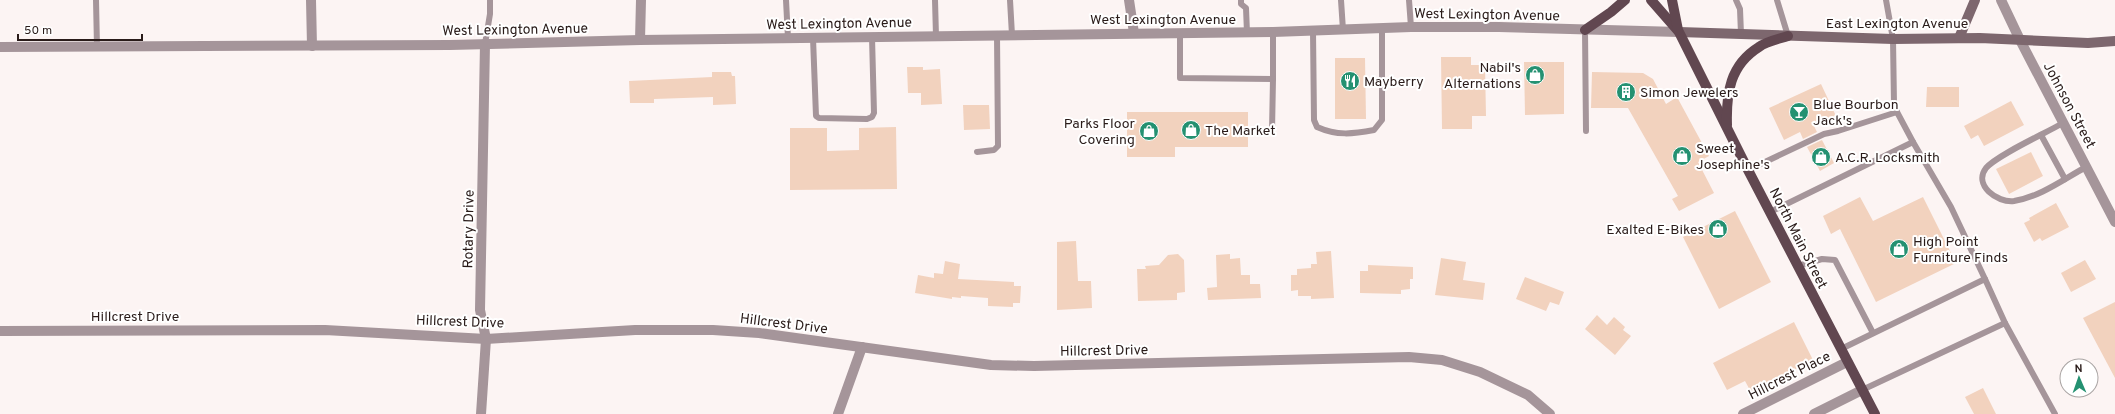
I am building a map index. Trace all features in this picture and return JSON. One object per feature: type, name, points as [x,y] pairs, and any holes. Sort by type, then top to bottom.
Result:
[{"type":"main road","points":[[1585,30],[1612,12],[1625,0]]},
{"type":"main road","name":"North Main Street","points":[[1652,0],[1678,32],[1840,349],[1875,414]]},
{"type":"main road","name":"North Main Street","points":[[1672,0],[1678,32]]},
{"type":"main road","points":[[1959,38],[1975,0]]},
{"type":"main road","name":"East Lexington Avenue","points":[[1678,32],[1893,39],[1959,38],[2088,43],[2115,41]]},
{"type":"main road","points":[[1727,129],[1726,98],[1733,74],[1741,61],[1760,46],[1788,36]]},
{"type":"street","points":[[312,0],[312,46]]},
{"type":"street","points":[[640,40],[641,0]]},
{"type":"street","points":[[1129,0],[1134,33]]},
{"type":"street","name":"Johnson Street","points":[[2001,0],[2020,40],[2115,222]]},
{"type":"street","name":"West Lexington Avenue","points":[[0,47],[485,44],[640,40],[1134,33],[1247,33],[1411,27],[1678,32]]},
{"type":"street","name":"Rotary Drive","points":[[481,414],[486,339],[480,310],[485,44]]},
{"type":"street","name":"Hillcrest Drive","points":[[0,331],[325,330],[486,339],[635,330],[713,330],[759,332],[991,365],[1034,366],[1408,357],[1442,360],[1480,372],[1528,395],[1550,414]]},
{"type":"street","points":[[838,414],[862,347]]},
{"type":"street","name":"Hillcrest Place","points":[[1743,414],[1847,362]]},
{"type":"street","points":[[1814,414],[1862,390]]},
{"type":"lane","points":[[96,0],[97,47]]},
{"type":"lane","points":[[485,44],[490,14],[490,0]]},
{"type":"lane","points":[[786,0],[788,38]]},
{"type":"lane","points":[[935,0],[936,36]]},
{"type":"lane","points":[[1010,0],[1012,35]]},
{"type":"lane","points":[[1241,0],[1241,4],[1246,8],[1247,33]]},
{"type":"lane","points":[[1341,0],[1343,30]]},
{"type":"lane","points":[[1409,0],[1411,27]]},
{"type":"lane","points":[[1736,0],[1740,9],[1741,34]]},
{"type":"lane","points":[[1777,0],[1788,36]]},
{"type":"lane","points":[[1886,0],[1893,39],[1894,104],[1897,112],[1950,207],[2006,323],[2055,414]]},
{"type":"lane","points":[[1312,31],[1314,120],[1317,127],[1331,133],[1349,135],[1374,130],[1382,120],[1382,28]]},
{"type":"lane","points":[[1585,30],[1586,131]]},
{"type":"lane","points":[[1272,131],[1273,32]]},
{"type":"lane","points":[[1180,33],[1180,78],[1273,79]]},
{"type":"lane","points":[[977,152],[994,150],[998,146],[997,35]]},
{"type":"lane","points":[[813,38],[816,116],[818,118],[867,119],[872,117],[874,113],[872,37]]},
{"type":"lane","points":[[1748,170],[1824,134],[1897,112]]},
{"type":"lane","points":[[2063,123],[1993,161],[1983,173],[1982,181],[1985,189],[2005,201],[2012,201],[2035,195],[2086,167]]},
{"type":"lane","points":[[2041,135],[2064,179]]},
{"type":"lane","points":[[1770,212],[1913,142]]},
{"type":"lane","points":[[1798,266],[1822,259],[1835,260],[1873,333]]},
{"type":"lane","points":[[1840,349],[1984,279]]},
{"type":"lane","points":[[1862,390],[2006,323]]},
{"type":"building","points":[[1441,57],[1471,57],[1471,65],[1485,65],[1486,116],[1472,116],[1472,129],[1442,129]]},
{"type":"building","points":[[1335,58],[1365,58],[1366,119],[1335,119]]},
{"type":"building","points":[[1524,62],[1564,62],[1564,114],[1525,115]]},
{"type":"building","points":[[907,67],[923,67],[923,70],[940,69],[942,104],[921,105],[921,93],[908,93]]},
{"type":"building","points":[[712,72],[731,72],[732,76],[735,76],[736,104],[713,105],[713,97],[654,99],[654,103],[630,103],[629,81],[712,77]]},
{"type":"building","points":[[1592,72],[1643,73],[1653,79],[1666,104],[1677,97],[1709,156],[1698,162],[1714,193],[1679,211],[1672,199],[1678,196],[1628,108],[1591,108]]},
{"type":"building","points":[[1821,84],[1836,116],[1814,126],[1817,132],[1803,139],[1800,132],[1784,140],[1769,108]]},
{"type":"building","points":[[1927,87],[1959,87],[1959,107],[1926,107]]},
{"type":"building","points":[[2011,101],[2024,125],[1984,146],[1978,135],[1971,139],[1964,126]]},
{"type":"building","points":[[963,105],[989,105],[990,129],[964,130]]},
{"type":"building","points":[[1127,112],[1248,112],[1248,147],[1175,147],[1175,157],[1127,157]]},
{"type":"building","points":[[896,127],[897,189],[790,190],[790,128],[827,128],[827,151],[859,150],[859,128]]},
{"type":"building","points":[[1822,140],[1834,163],[1820,171],[1807,147]]},
{"type":"building","points":[[2031,152],[2043,176],[2009,194],[1996,169]]},
{"type":"building","points":[[1860,197],[1873,221],[1923,197],[1956,263],[1876,302],[1840,229],[1831,234],[1823,216]]},
{"type":"building","points":[[2056,203],[2069,227],[2042,241],[2040,238],[2034,242],[2024,223],[2030,220],[2029,218]]},
{"type":"building","points":[[1735,211],[1771,282],[1719,309],[1683,237]]},
{"type":"building","points":[[1076,241],[1078,281],[1091,281],[1092,308],[1057,310],[1057,242]]},
{"type":"building","points":[[1331,251],[1334,298],[1311,299],[1311,296],[1298,296],[1298,290],[1291,291],[1291,275],[1297,275],[1297,269],[1311,268],[1311,264],[1317,264],[1316,252]]},
{"type":"building","points":[[1178,254],[1184,260],[1185,292],[1177,293],[1177,300],[1138,301],[1137,269],[1146,269],[1145,266],[1159,265],[1168,255]]},
{"type":"building","points":[[1230,254],[1230,259],[1240,258],[1241,275],[1250,275],[1250,284],[1260,284],[1261,298],[1208,300],[1207,288],[1217,287],[1216,255]]},
{"type":"building","points":[[1441,258],[1466,262],[1463,280],[1485,283],[1483,300],[1435,295]]},
{"type":"building","points":[[2085,260],[2096,279],[2071,292],[2061,273]]},
{"type":"building","points":[[945,261],[960,264],[958,279],[1014,282],[1014,286],[1021,286],[1020,303],[1013,303],[1013,307],[988,306],[988,298],[961,296],[961,298],[952,297],[952,299],[915,293],[918,275],[934,278],[934,273],[943,274]]},
{"type":"building","points":[[1368,265],[1413,267],[1413,279],[1410,279],[1410,289],[1401,290],[1401,294],[1360,293],[1360,271],[1368,271]]},
{"type":"building","points":[[1525,277],[1564,292],[1559,305],[1550,302],[1546,311],[1516,299]]},
{"type":"building","points":[[2115,302],[2115,378],[2083,318]]},
{"type":"building","points":[[1597,315],[1607,325],[1614,317],[1625,327],[1623,330],[1631,336],[1615,355],[1585,329]]},
{"type":"building","points":[[1794,322],[1813,360],[1751,392],[1745,381],[1727,390],[1713,363]]},
{"type":"building","points":[[1983,388],[1996,414],[1974,414],[1965,397]]},
{"type":"place","name":"Nabil's Alternations","points":[[1535,75]]},
{"type":"place","name":"Mayberry","points":[[1350,81]]},
{"type":"place","name":"Simon Jewelers","points":[[1626,92]]},
{"type":"place","name":"Blue Bourbon Jack's","points":[[1799,112]]},
{"type":"place","name":"The Market","points":[[1191,130]]},
{"type":"place","name":"Parks Floor Covering","points":[[1149,131]]},
{"type":"place","name":"Sweet Josephine's","points":[[1682,156]]},
{"type":"place","name":"A.C.R. Locksmith","points":[[1821,157]]},
{"type":"place","name":"Exalted E-Bikes","points":[[1718,229]]},
{"type":"place","name":"High Point Furniture Finds","points":[[1899,249]]}]
